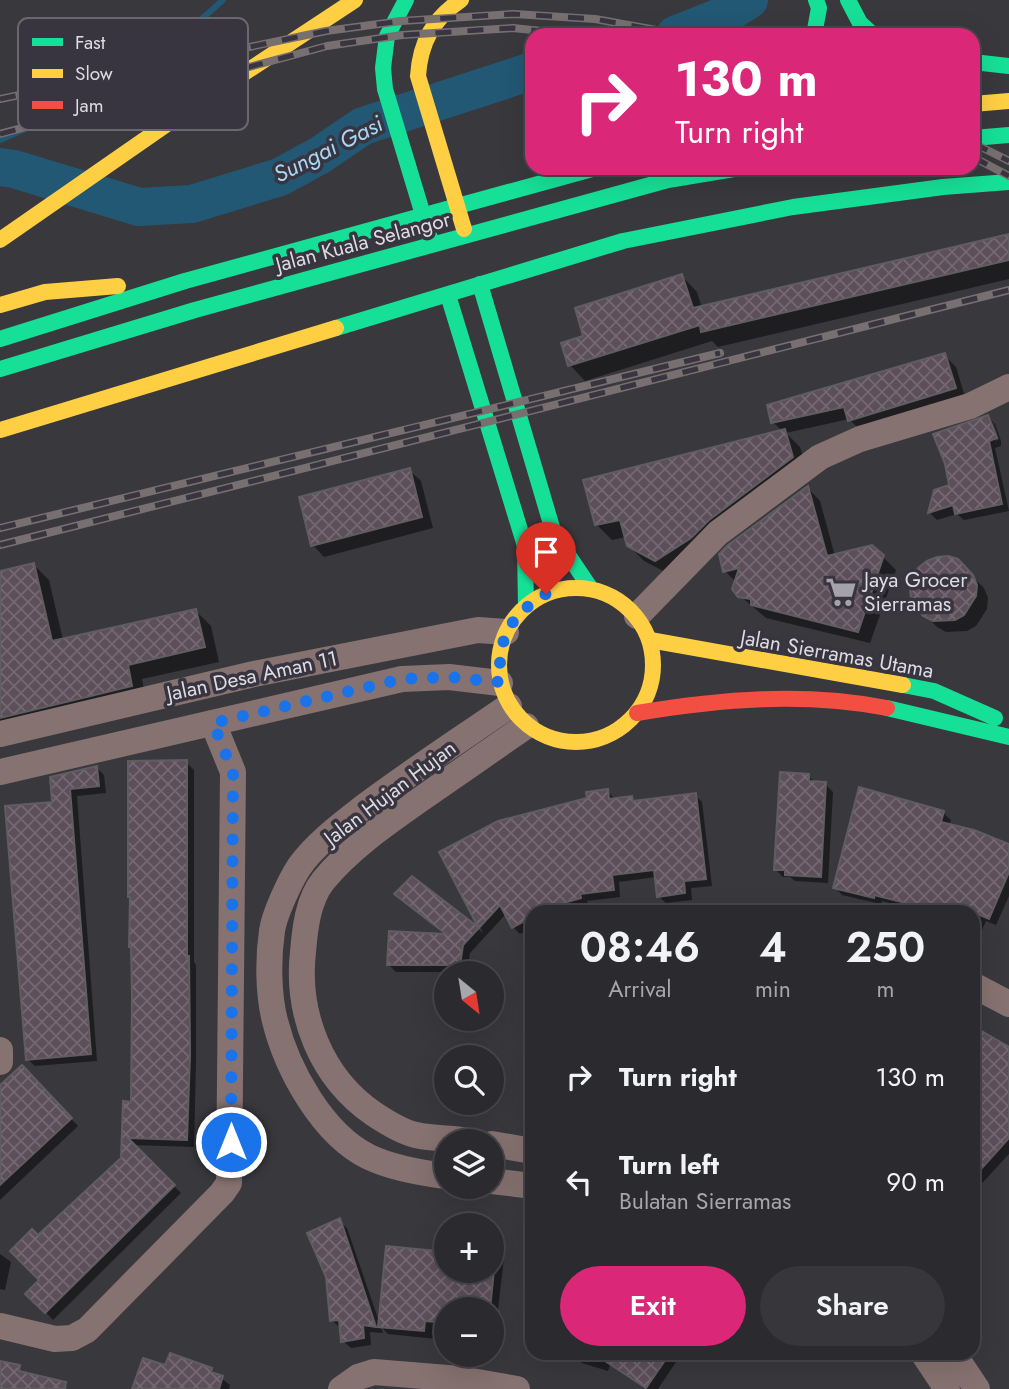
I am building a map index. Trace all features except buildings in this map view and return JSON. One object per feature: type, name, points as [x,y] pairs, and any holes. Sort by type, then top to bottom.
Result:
[{"type":"main road","points":[[248,71],[355,0]]},
{"type":"main road","points":[[406,0],[387,36],[383,68],[385,89],[436,256]]},
{"type":"main road","points":[[461,0],[447,8],[427,33],[418,56],[418,76],[470,250]]},
{"type":"main road","points":[[848,0],[865,28]]},
{"type":"main road","points":[[815,28],[817,4]]},
{"type":"main road","points":[[980,62],[1009,66]]},
{"type":"main road","points":[[980,103],[1009,101]]},
{"type":"main road","points":[[0,240],[158,130]]},
{"type":"main road","points":[[980,137],[1009,135]]},
{"type":"main road","name":"Jalan Kuala Selangor","points":[[0,339],[185,281],[571,175]]},
{"type":"main road","name":"Jalan Kuala Selangor","points":[[0,369],[195,310],[668,180],[698,175]]},
{"type":"main road","points":[[0,430],[446,288],[623,241],[793,206],[943,187],[1009,182]]},
{"type":"main road","points":[[478,279],[554,534],[591,589]]},
{"type":"main road","points":[[0,304],[45,292],[185,281]]},
{"type":"main road","points":[[446,288],[525,547],[526,606]]},
{"type":"main road","points":[[568,588],[591,589],[616,599],[637,617],[650,640],[654,665],[649,690],[637,713],[619,730],[596,740],[572,743],[548,738],[512,705],[499,657],[506,632],[514,618],[526,606],[546,594],[568,588]]},
{"type":"main road","name":"Jalan Sierramas Utama","points":[[650,640],[934,691],[995,717],[1009,729]]},
{"type":"main road","points":[[637,713],[700,701],[769,697],[856,703],[1009,737]]},
{"type":"street","points":[[637,617],[718,533],[754,509],[820,457],[860,439],[970,405],[1009,387]]},
{"type":"street","name":"Jalan Desa Aman 11","points":[[0,734],[254,674],[478,630],[506,632]]},
{"type":"street","points":[[0,772],[402,679],[449,677],[512,705]]},
{"type":"street","name":"Jalan Hujan Hujan","points":[[434,1137],[415,1135],[386,1122],[361,1106],[333,1077],[315,1046],[300,974],[309,909],[321,883],[355,848],[512,705]]},
{"type":"street","name":"Jalan Hujan Hujan","points":[[434,1175],[369,1157],[343,1139],[314,1107],[293,1070],[275,1020],[271,978],[272,928],[299,867],[338,827],[384,792],[512,705]]},
{"type":"street","points":[[0,1326],[55,1339],[72,1338],[87,1330],[229,1183],[233,772],[213,723]]},
{"type":"street","points":[[980,989],[1009,1004]]},
{"type":"street","points":[[0,1051],[0,1062]]},
{"type":"street","points":[[504,1146],[525,1150]]},
{"type":"street","points":[[504,1182],[525,1185]]},
{"type":"street","points":[[928,1360],[947,1389]]},
{"type":"street","points":[[957,1360],[976,1389]]},
{"type":"street","points":[[341,1389],[358,1377],[374,1372],[460,1379],[517,1389]]},
{"type":"waterway","points":[[203,18],[223,0]]},
{"type":"waterway","name":"Sungai Gasi","points":[[692,28],[725,15],[749,0]]},
{"type":"waterway","name":"Sungai Gasi","points":[[0,167],[139,207],[192,204],[280,177],[320,155],[363,126],[525,73]]},
{"type":"waterway","points":[[0,140],[23,130]]},
{"type":"railway","points":[[248,47],[326,31],[401,21],[514,14],[595,19],[645,28]]},
{"type":"railway","points":[[248,67],[327,46],[402,35],[525,29]]},
{"type":"railway","points":[[0,99],[18,95]]},
{"type":"railway","points":[[0,134],[18,129]]},
{"type":"railway","points":[[980,146],[1009,161]]},
{"type":"railway","points":[[980,161],[1009,176]]},
{"type":"railway","points":[[0,545],[1009,290]]},
{"type":"railway","points":[[0,528],[720,353]]},
{"type":"traffic: fast","points":[[406,0],[387,36],[383,68],[385,89],[430,238]]},
{"type":"traffic: fast","points":[[815,28],[819,8],[816,0]]},
{"type":"traffic: fast","points":[[848,0],[865,28]]},
{"type":"traffic: fast","points":[[980,63],[1009,66]]},
{"type":"traffic: fast","points":[[980,137],[1009,135]]},
{"type":"traffic: fast","points":[[0,339],[185,281],[571,175]]},
{"type":"traffic: fast","points":[[0,369],[195,310],[668,180],[698,175]]},
{"type":"traffic: fast","points":[[336,328],[623,241],[793,207],[943,187],[1009,182]]},
{"type":"traffic: fast","points":[[480,284],[554,534],[591,589]]},
{"type":"traffic: fast","points":[[448,295],[525,546],[526,606]]},
{"type":"traffic: fast","points":[[903,685],[934,691],[995,718]]},
{"type":"traffic: fast","points":[[887,708],[1009,737]]},
{"type":"traffic: slow","points":[[248,71],[355,0]]},
{"type":"traffic: slow","points":[[461,0],[443,15],[430,33],[425,42],[418,76],[464,229]]},
{"type":"traffic: slow","points":[[980,103],[1009,101]]},
{"type":"traffic: slow","points":[[0,240],[158,130]]},
{"type":"traffic: slow","points":[[0,305],[45,292],[118,286]]},
{"type":"traffic: slow","points":[[0,430],[336,328]]},
{"type":"traffic: slow","points":[[576,588],[605,594],[631,610],[647,636],[653,665],[647,694],[631,720],[605,736],[576,742],[547,736],[521,720],[505,694],[499,665],[505,636],[521,610],[547,594],[576,588]]},
{"type":"traffic: slow","points":[[650,640],[903,685]]},
{"type":"traffic: jam","points":[[637,713],[762,699],[824,700],[887,708]]},
{"type":"place","name":"Jaya Grocer Sierramas","points":[[841,592]]},
{"type":"route","points":[[231,1142],[233,772],[213,723],[402,679],[449,677],[500,682],[499,657],[506,632],[514,618],[526,606],[546,594]]}]
